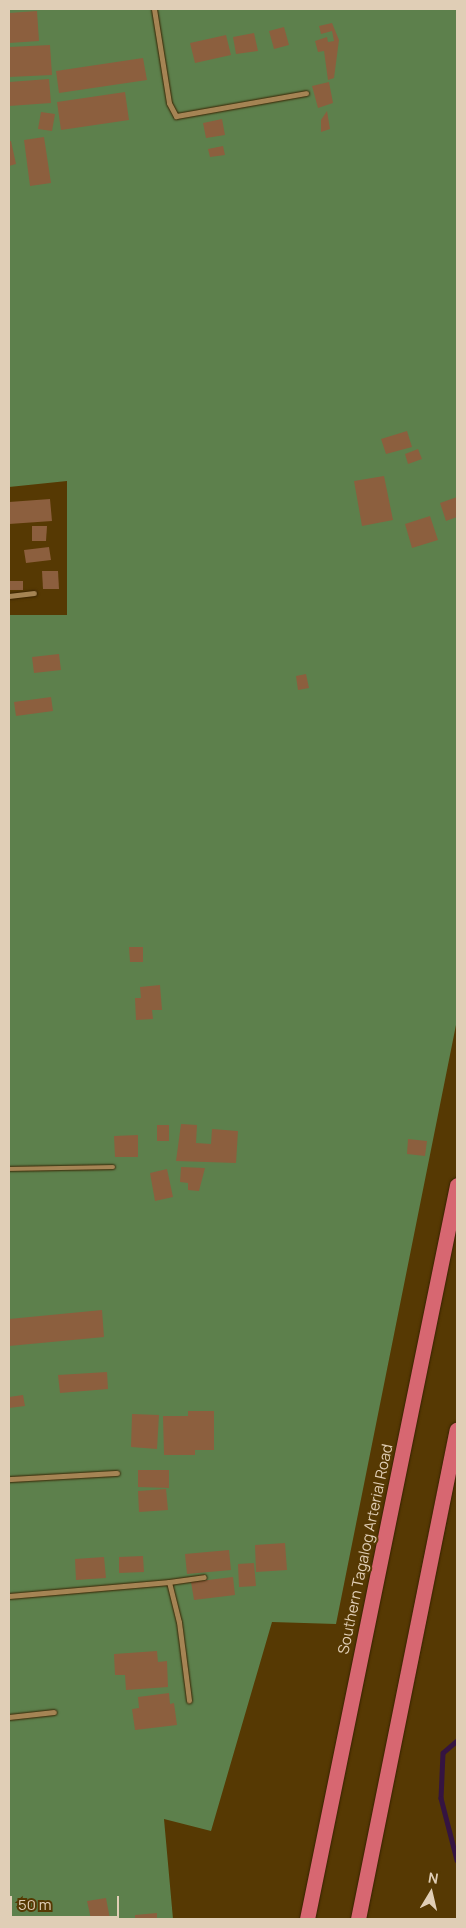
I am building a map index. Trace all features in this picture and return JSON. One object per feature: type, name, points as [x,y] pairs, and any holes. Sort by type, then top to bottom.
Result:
[{"type":"highway","name":"Southern Tagalog Arterial Road","points":[[307,1919],[457,1185]]},
{"type":"highway","points":[[358,1919],[457,1430]]},
{"type":"street","points":[[154,9],[169,103],[176,116],[306,93]]},
{"type":"street","points":[[9,596],[34,593]]},
{"type":"street","points":[[9,1479],[117,1473]]},
{"type":"street","points":[[9,1596],[169,1582],[204,1577]]},
{"type":"street","points":[[169,1582],[179,1622],[190,1700]]},
{"type":"street","points":[[9,1717],[54,1712]]},
{"type":"lane","points":[[9,1169],[113,1167]]},
{"type":"green space","points":[[9,9],[457,9],[457,1020],[336,1624],[272,1622],[211,1831],[164,1819],[173,1919],[9,1919],[9,615],[67,615],[67,481],[9,487]]},
{"type":"building","points":[[37,11],[39,41],[9,43],[9,13]]},
{"type":"building","points":[[332,23],[339,40],[334,78],[328,80],[324,51],[318,52],[315,41],[327,37],[328,42],[334,41],[332,31],[321,34],[319,26]]},
{"type":"building","points":[[284,27],[289,45],[274,49],[269,31]]},
{"type":"building","points":[[254,33],[258,51],[236,54],[233,37]]},
{"type":"building","points":[[226,35],[231,55],[195,63],[190,43]]},
{"type":"building","points":[[50,45],[52,75],[9,77],[9,47]]},
{"type":"building","points":[[143,58],[147,80],[59,93],[56,71]]},
{"type":"building","points":[[49,79],[51,103],[9,106],[9,82]]},
{"type":"building","points":[[329,82],[333,103],[318,108],[312,86]]},
{"type":"building","points":[[125,92],[129,120],[61,130],[57,102]]},
{"type":"building","points":[[327,111],[330,129],[321,132],[321,120]]},
{"type":"building","points":[[41,112],[55,114],[52,131],[38,129]]},
{"type":"building","points":[[222,119],[225,135],[206,138],[203,123]]},
{"type":"building","points":[[44,137],[51,183],[30,186],[24,140]]},
{"type":"building","points":[[9,141],[11,141],[16,164],[9,166]]},
{"type":"building","points":[[223,146],[225,155],[210,157],[208,149]]},
{"type":"building","points":[[407,431],[412,447],[386,454],[381,439]]},
{"type":"building","points":[[418,449],[422,459],[408,464],[405,454]]},
{"type":"building","points":[[384,476],[393,520],[362,526],[354,481]]},
{"type":"building","points":[[457,497],[457,517],[446,521],[440,503]]},
{"type":"building","points":[[50,499],[52,521],[9,524],[9,502]]},
{"type":"building","points":[[430,516],[438,540],[412,548],[405,524]]},
{"type":"building","points":[[32,526],[47,526],[46,541],[32,541]]},
{"type":"building","points":[[49,547],[51,560],[26,563],[24,550]]},
{"type":"building","points":[[42,571],[58,571],[59,589],[43,589]]},
{"type":"building","points":[[9,581],[23,581],[23,590],[9,590]]},
{"type":"building","points":[[59,654],[61,670],[34,673],[32,657]]},
{"type":"building","points":[[306,674],[309,688],[298,690],[296,676]]},
{"type":"building","points":[[51,697],[53,711],[16,716],[14,702]]},
{"type":"building","points":[[129,947],[143,947],[143,962],[130,962]]},
{"type":"building","points":[[160,985],[162,1010],[152,1010],[153,1019],[136,1020],[135,998],[141,998],[140,987]]},
{"type":"building","points":[[181,1124],[197,1125],[196,1143],[211,1144],[212,1129],[238,1131],[236,1163],[176,1161]]},
{"type":"building","points":[[157,1125],[169,1125],[169,1141],[157,1141]]},
{"type":"building","points":[[138,1135],[138,1157],[115,1157],[114,1136]]},
{"type":"building","points":[[408,1139],[427,1141],[425,1156],[407,1154]]},
{"type":"building","points":[[181,1167],[205,1168],[199,1191],[188,1190],[188,1183],[180,1182]]},
{"type":"building","points":[[167,1169],[173,1197],[155,1201],[150,1173]]},
{"type":"building","points":[[102,1310],[104,1337],[9,1346],[9,1319]]},
{"type":"building","points":[[107,1372],[108,1389],[60,1393],[58,1375]]},
{"type":"building","points":[[23,1395],[25,1406],[9,1408],[9,1397]]},
{"type":"building","points":[[188,1411],[214,1411],[214,1450],[195,1450],[195,1455],[164,1455],[163,1416],[188,1416]]},
{"type":"building","points":[[132,1414],[159,1415],[157,1449],[131,1447]]},
{"type":"building","points":[[138,1470],[169,1470],[169,1488],[138,1487]]},
{"type":"building","points":[[166,1489],[168,1510],[139,1512],[138,1491]]},
{"type":"building","points":[[285,1543],[287,1570],[256,1572],[255,1545]]},
{"type":"building","points":[[229,1550],[231,1570],[187,1574],[185,1554]]},
{"type":"building","points":[[143,1556],[144,1572],[119,1573],[119,1557]]},
{"type":"building","points":[[104,1557],[106,1578],[76,1580],[75,1559]]},
{"type":"building","points":[[254,1563],[256,1586],[239,1587],[238,1564]]},
{"type":"building","points":[[233,1577],[235,1595],[194,1600],[191,1582]]},
{"type":"building","points":[[157,1651],[158,1662],[167,1661],[168,1687],[126,1690],[125,1675],[115,1675],[114,1654]]},
{"type":"building","points":[[169,1693],[170,1704],[174,1703],[177,1725],[135,1730],[132,1709],[139,1708],[138,1697]]},
{"type":"building","points":[[106,1898],[110,1919],[91,1919],[87,1901]]},
{"type":"building","points":[[157,1913],[157,1919],[135,1919],[135,1915]]},
{"type":"waterway","points":[[457,1741],[443,1753],[441,1798],[457,1860]]}]
